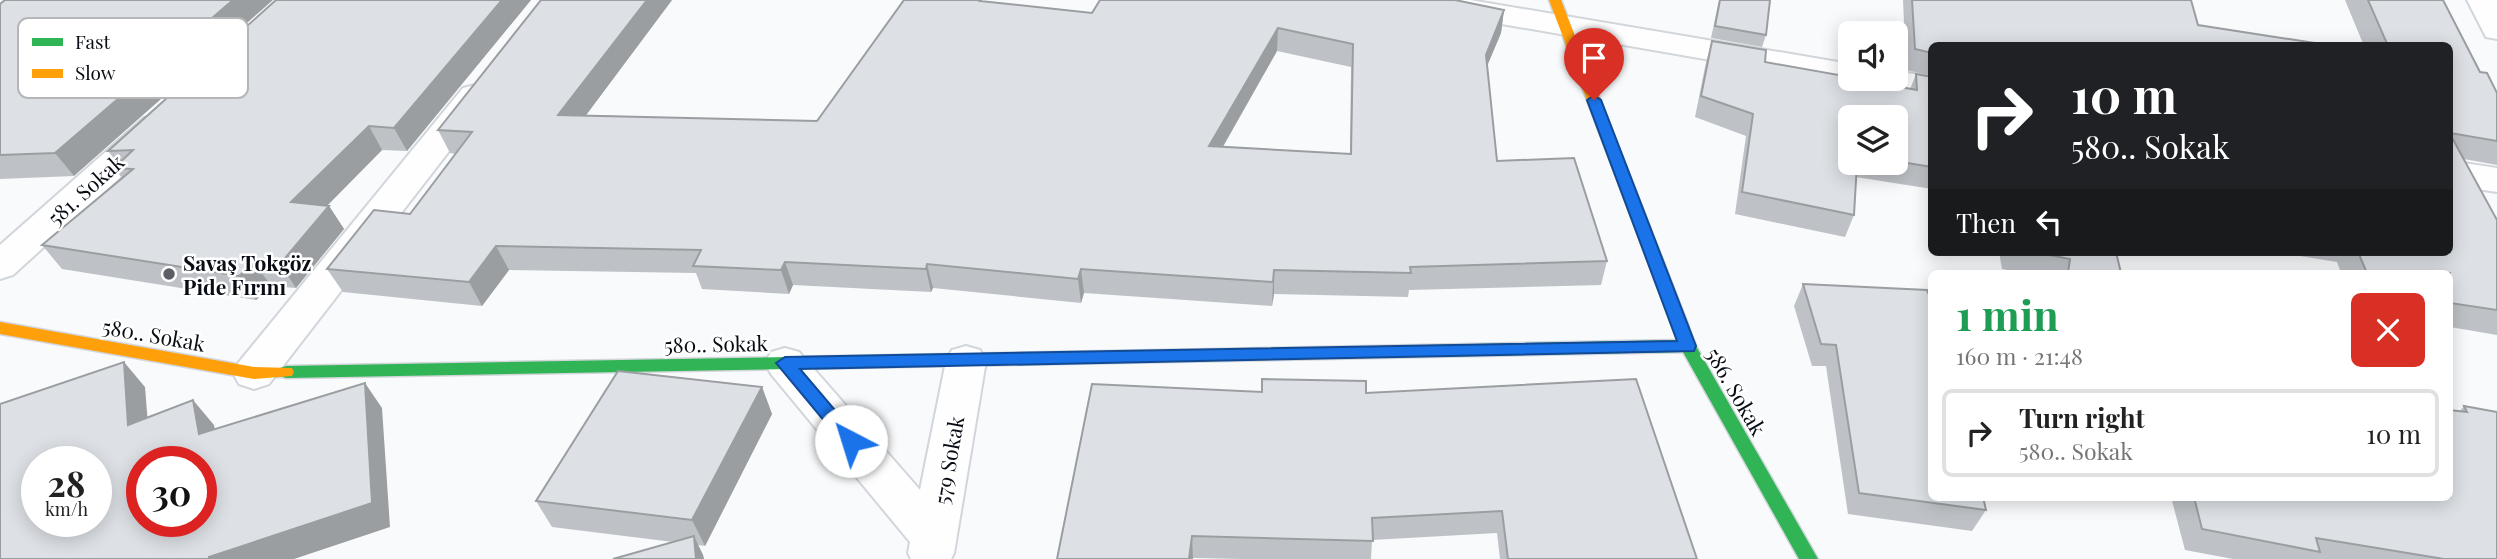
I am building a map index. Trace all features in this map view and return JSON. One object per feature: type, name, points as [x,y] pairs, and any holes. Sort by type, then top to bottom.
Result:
[{"type":"street","points":[[1415,0],[1560,13],[1838,71]]},
{"type":"street","points":[[2482,0],[2497,30]]},
{"type":"street","name":"586. Sokak","points":[[1560,13],[1688,346],[1809,559]]},
{"type":"street","points":[[254,373],[498,65]]},
{"type":"street","points":[[1908,83],[1928,86]]},
{"type":"street","name":"581. Sokak","points":[[0,266],[183,101]]},
{"type":"street","points":[[2453,173],[2497,180]]},
{"type":"street","name":"580.. Sokak","points":[[0,328],[254,373],[1688,346]]},
{"type":"street","name":"579 Sokak","points":[[932,548],[965,360]]},
{"type":"street","points":[[785,363],[932,548]]},
{"type":"building","points":[[5,0],[233,0],[212,18],[18,18],[18,98],[119,98],[55,153],[0,155],[0,4]]},
{"type":"building","points":[[276,0],[502,0],[394,128],[369,126],[291,202],[329,206],[280,264],[254,262],[239,276],[42,245],[133,169],[114,168],[133,150],[108,151],[167,98],[248,98],[248,25]]},
{"type":"building","points":[[541,0],[647,0],[558,115],[817,121],[904,0],[981,0],[1092,13],[1100,0],[1455,0],[1504,10],[1486,55],[1497,161],[1574,158],[1607,261],[1410,267],[1411,273],[1274,270],[1273,282],[1081,269],[1078,279],[927,264],[926,269],[785,262],[781,270],[693,266],[701,250],[496,246],[469,282],[327,269],[374,210],[410,214],[472,132],[438,130]],"holes":[[[1278,28],[1353,44],[1351,154],[1209,146]]]},
{"type":"building","points":[[1720,0],[1770,0],[1766,35],[1715,26]]},
{"type":"building","points":[[1912,0],[2191,0],[2198,25],[2308,42],[1928,42],[1928,52],[1915,49]]},
{"type":"building","points":[[2368,0],[2443,0],[2480,72],[2487,73],[2497,93],[2497,141],[2453,134],[2453,42],[2386,42]]},
{"type":"building","points":[[1712,41],[1766,50],[1765,62],[1838,75],[1838,91],[1917,90],[1916,74],[1928,76],[1928,166],[1908,163],[1908,105],[1838,105],[1838,175],[1856,175],[1854,215],[1742,192],[1753,114],[1701,96]]},
{"type":"building","points":[[2453,139],[2497,220],[2497,310],[2453,303],[2453,270],[2366,270],[2360,256],[2453,256]]},
{"type":"building","points":[[2055,256],[2117,256],[2120,270],[2068,270],[2070,259]]},
{"type":"building","points":[[1803,284],[1927,290],[1928,501],[1984,501],[1986,510],[1859,493],[1836,345],[1821,344]]},
{"type":"building","points":[[124,362],[128,425],[193,400],[199,434],[365,383],[372,503],[209,559],[0,559],[0,404]]},
{"type":"building","points":[[618,371],[762,387],[692,520],[536,501]]},
{"type":"building","points":[[1262,379],[1366,381],[1366,393],[1636,379],[1697,559],[1508,559],[1502,511],[1372,518],[1373,541],[1192,536],[1189,559],[1057,559],[1092,384],[1262,392]]},
{"type":"building","points":[[2464,406],[2497,412],[2497,559],[2444,559],[2316,538],[2320,552],[2202,529],[2195,501],[2453,501],[2453,410],[2467,412]]},
{"type":"building","points":[[694,536],[696,559],[613,559]]},
{"type":"traffic: fast","points":[[1681,327],[1688,346],[1809,559]]},
{"type":"traffic: fast","points":[[1424,351],[1688,346]]},
{"type":"traffic: fast","points":[[286,372],[953,360]]},
{"type":"traffic: slow","points":[[1555,0],[1681,327]]},
{"type":"traffic: slow","points":[[0,328],[254,373],[286,372]]},
{"type":"traffic: slow","points":[[953,360],[1424,351]]},
{"type":"place","name":"Savaş Tokgöz Pide Fırını","points":[[169,274]]},
{"type":"route","points":[[851,441],[785,363],[1688,346],[1594,100]]}]
